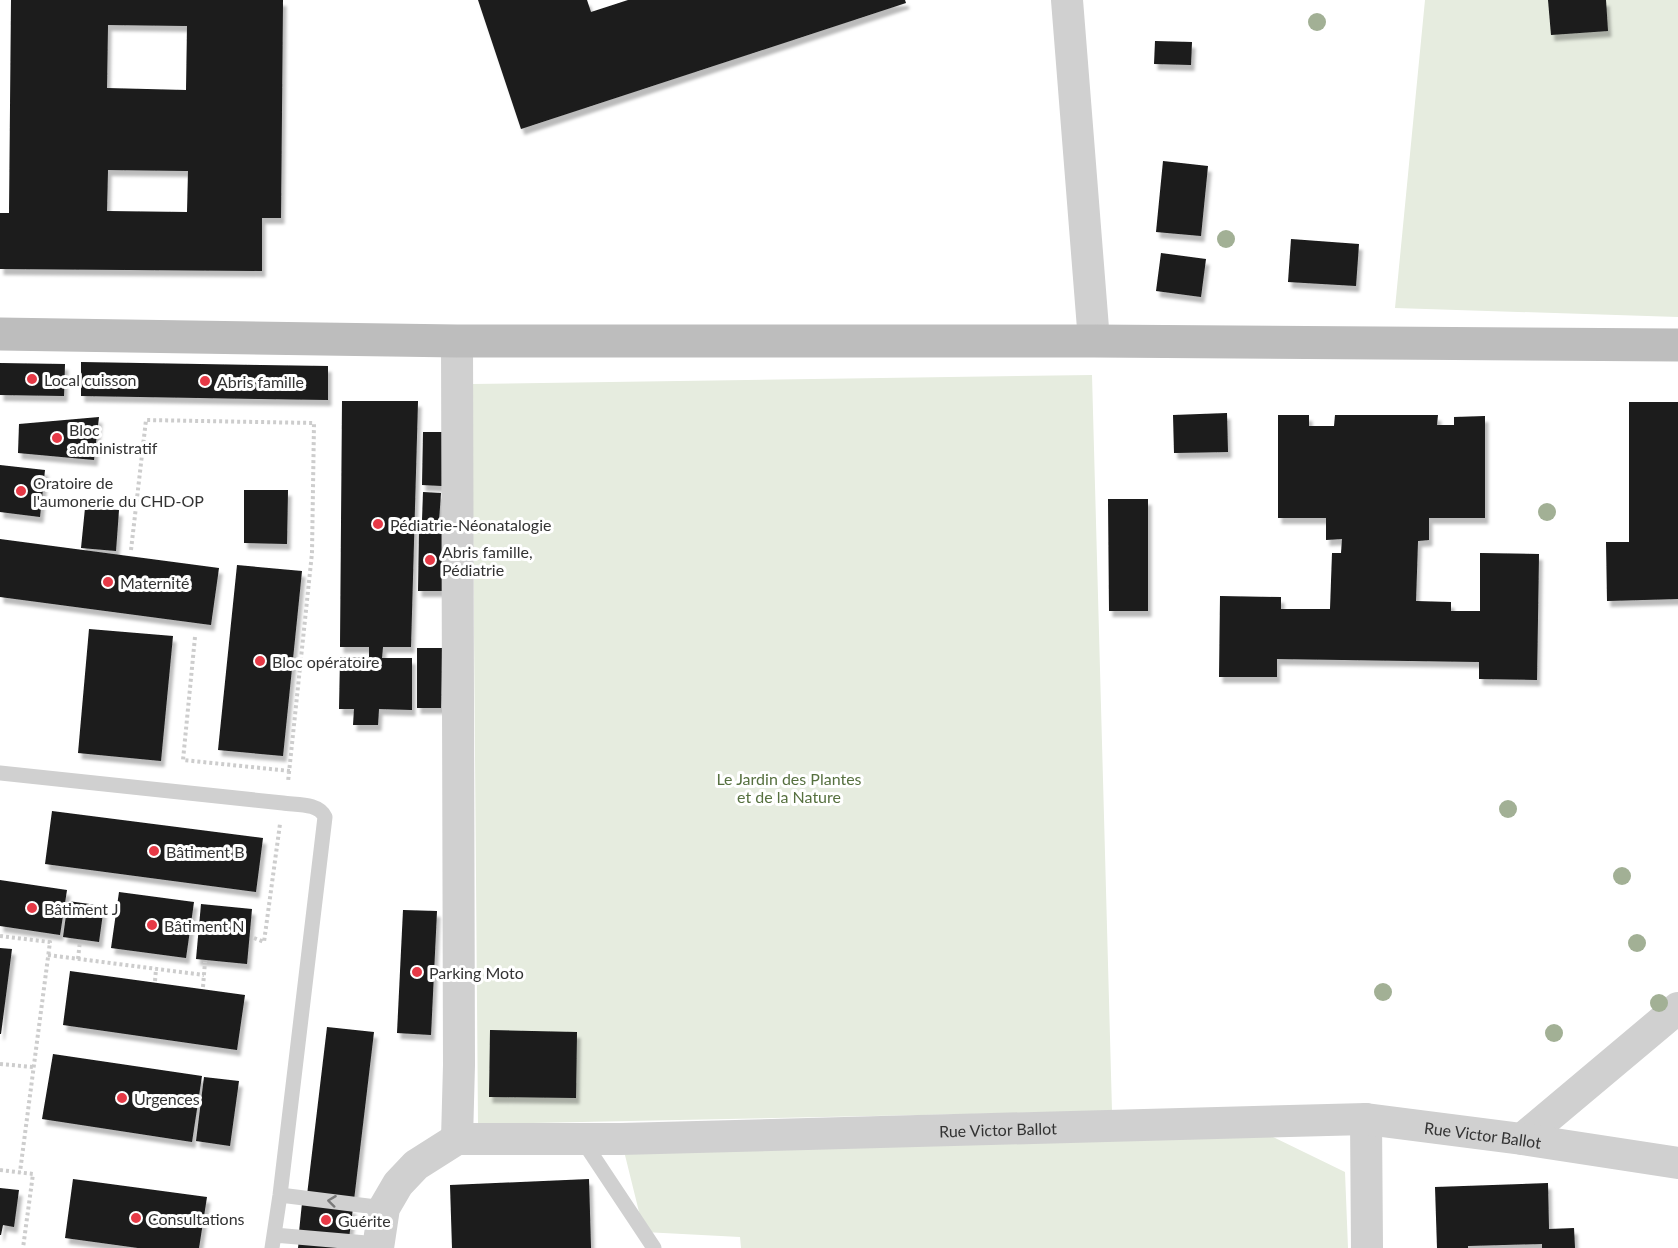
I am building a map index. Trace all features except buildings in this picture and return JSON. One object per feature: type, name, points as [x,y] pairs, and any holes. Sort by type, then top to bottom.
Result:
[{"type":"main road","points":[[0,334],[457,341],[1678,345]]},
{"type":"street","points":[[1067,0],[1094,342]]},
{"type":"street","points":[[378,1246],[384,1208],[398,1184],[416,1164],[457,1139],[459,1065],[457,341]]},
{"type":"street","points":[[1522,1139],[1678,1008]]},
{"type":"street","points":[[1366,1119],[1367,1248]]},
{"type":"street","name":"Rue Victor Ballot","points":[[457,1139],[621,1139],[1366,1119],[1522,1139],[1678,1163]]},
{"type":"lane","points":[[0,772],[317,807],[323,811],[325,817],[273,1241],[378,1246]]},
{"type":"lane","points":[[581,1138],[654,1248]]},
{"type":"lane","points":[[280,1195],[384,1208]]},
{"type":"path","points":[[131,550],[146,420],[314,423],[312,553],[290,771],[283,803],[264,942],[254,938]]},
{"type":"path","points":[[195,637],[183,760],[290,771]]},
{"type":"path","points":[[0,936],[50,942],[20,1172]]},
{"type":"path","points":[[78,959],[80,941]]},
{"type":"path","points":[[48,955],[204,975]]},
{"type":"path","points":[[203,987],[205,962]]},
{"type":"path","points":[[155,981],[156,969]]},
{"type":"path","points":[[0,1064],[33,1067]]},
{"type":"path","points":[[0,1170],[33,1174],[23,1248]]},
{"type":"green space","points":[[1425,0],[1678,0],[1678,317],[1395,308]]},
{"type":"green space","name":"Le Jardin des Plantes et de la Nature","points":[[1092,375],[1112,1111],[478,1124],[472,384]]},
{"type":"green space","points":[[1242,1122],[1345,1172],[1348,1248],[741,1248],[740,1237],[644,1232],[621,1139]]},
{"type":"place","name":"Local cuisson","points":[[32,379]]},
{"type":"place","name":"Abris famille","points":[[205,381]]},
{"type":"place","name":"Bloc administratif","points":[[57,438]]},
{"type":"place","name":"Oratoire de l'aumonerie du CHD-OP","points":[[21,491]]},
{"type":"place","name":"Pédiatrie-Néonatalogie","points":[[378,524]]},
{"type":"place","name":"Abris famille, Pédiatrie","points":[[430,560]]},
{"type":"place","name":"Maternité","points":[[108,582]]},
{"type":"place","name":"Bloc opératoire","points":[[260,661]]},
{"type":"place","name":"Bâtiment B","points":[[154,851]]},
{"type":"place","name":"Bâtiment J","points":[[32,908]]},
{"type":"place","name":"Bâtiment N","points":[[152,925]]},
{"type":"place","name":"Parking Moto","points":[[417,972]]},
{"type":"place","name":"Urgences","points":[[122,1098]]},
{"type":"place","name":"Consultations","points":[[136,1218]]},
{"type":"place","name":"Guérite","points":[[326,1220]]}]
